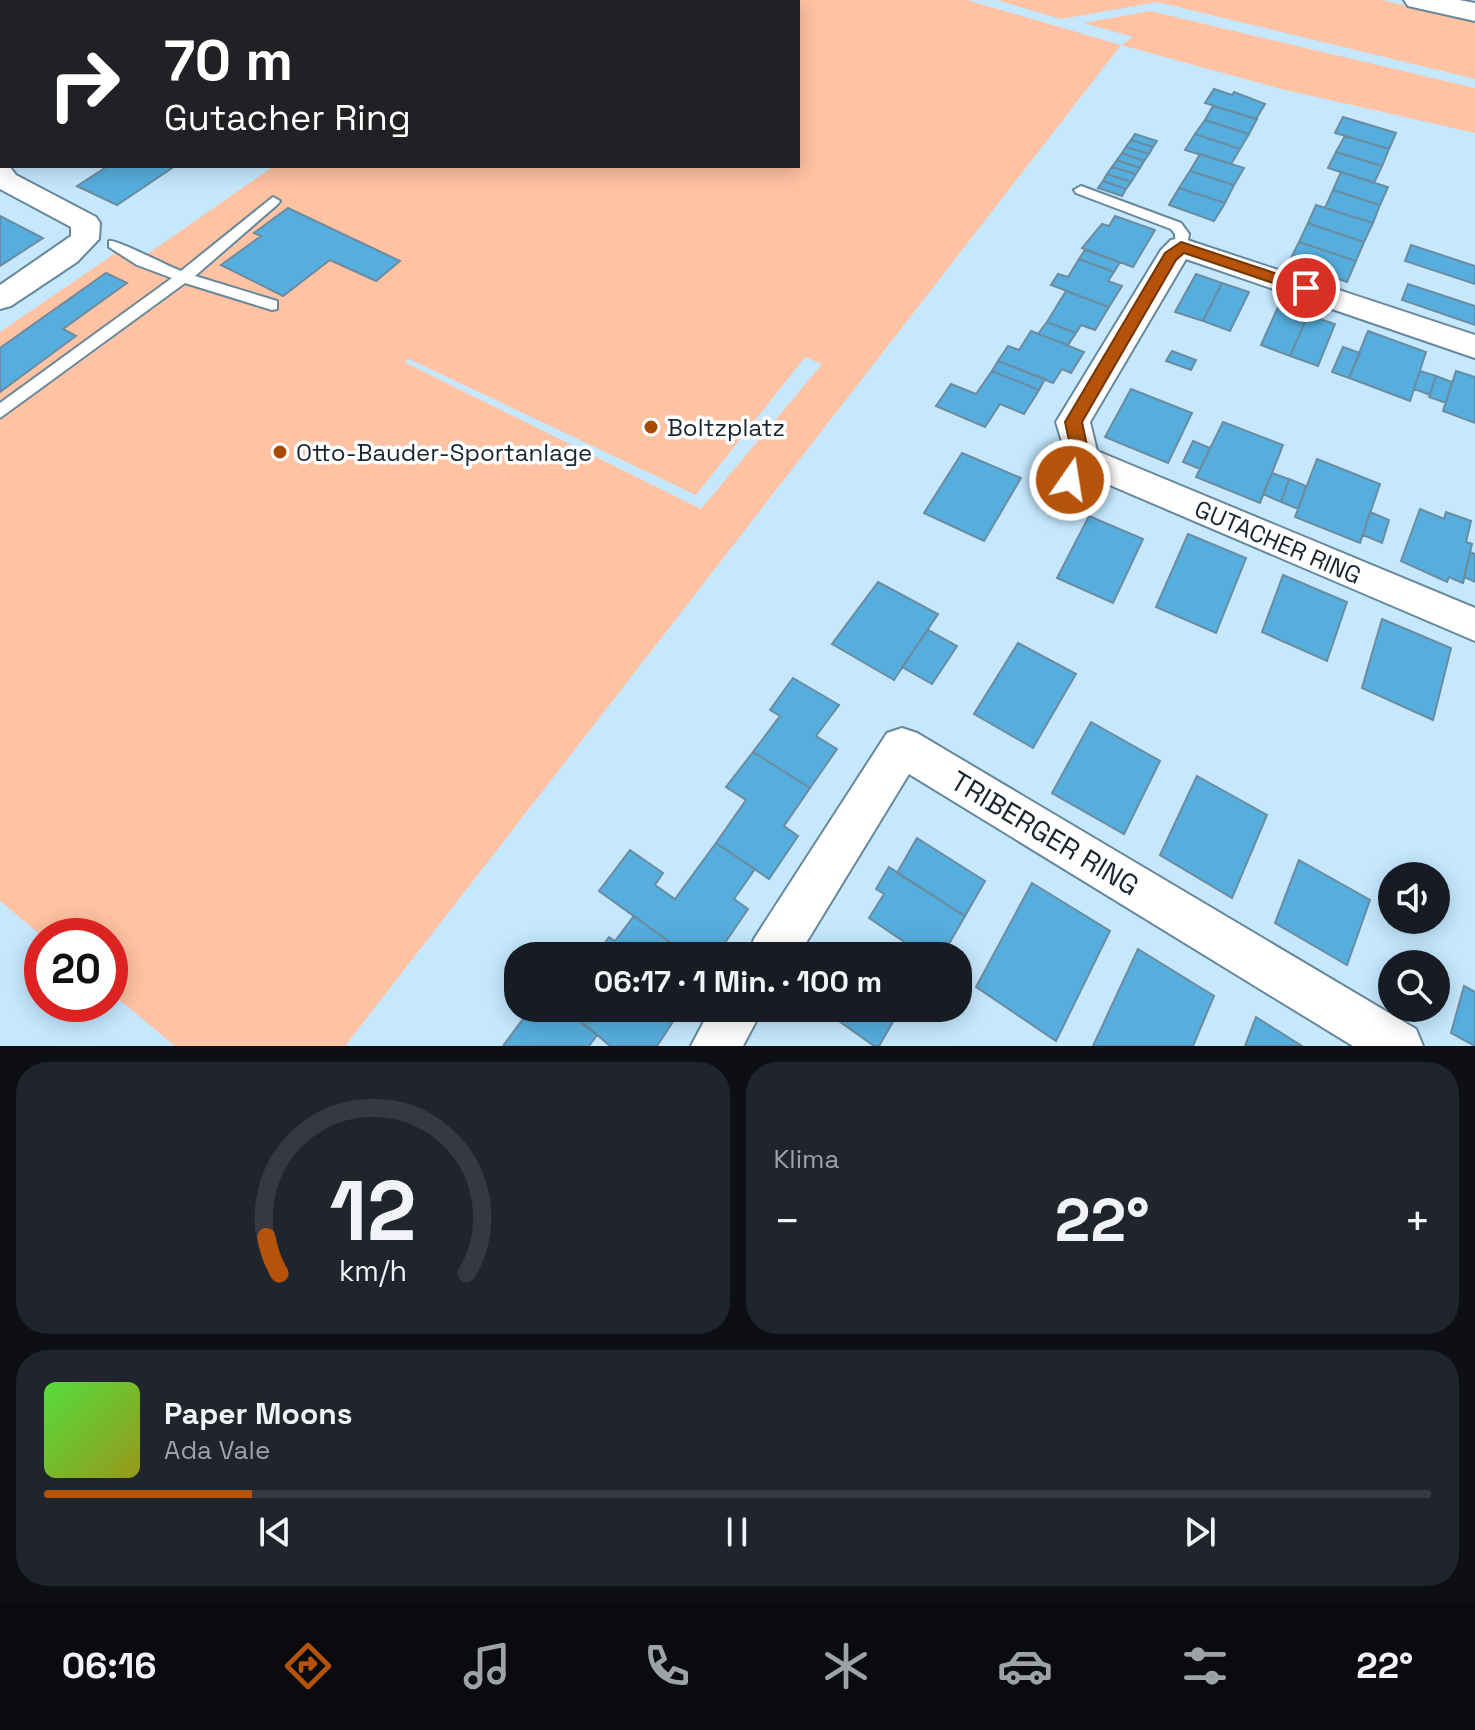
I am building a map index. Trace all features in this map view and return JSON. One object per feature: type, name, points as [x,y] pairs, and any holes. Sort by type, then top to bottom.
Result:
[{"type":"main road","points":[[1418,0],[1475,12]]},
{"type":"street","points":[[0,299],[76,247],[85,239],[86,223],[6,181],[1,169]]},
{"type":"street","points":[[1181,247],[1475,347]]},
{"type":"street","name":"GUTACHER RING","points":[[1181,247],[1171,257],[1073,422],[1076,469],[1475,625]]},
{"type":"street","name":"TRIBERGER RING","points":[[780,942],[902,747],[1399,1046]]},
{"type":"street","points":[[715,1046],[730,1022]]},
{"type":"lane","points":[[1081,190],[1176,226],[1182,234],[1181,247]]},
{"type":"lane","points":[[0,412],[185,276],[273,201]]},
{"type":"lane","points":[[114,244],[121,253],[272,305]]},
{"type":"shaded area","name":"Otto-Bauder-Sportanlage","points":[[800,0],[967,0],[1121,45],[345,1046],[175,1046],[128,1007],[128,918],[24,918],[24,921],[0,901],[0,332],[117,252],[136,262],[271,168],[800,168]],"holes":[[[805,357],[822,364],[701,509],[404,362],[409,359],[696,495]]]},
{"type":"shaded area","points":[[997,0],[1381,0],[1475,21],[1475,79],[1157,2],[1061,19]]},
{"type":"shaded area","points":[[1150,11],[1475,88],[1475,133],[1277,88],[1121,45],[1133,37],[1084,23]]},
{"type":"building","points":[[1214,89],[1232,95],[1234,92],[1265,104],[1256,119],[1205,103]]},
{"type":"building","points":[[1213,106],[1257,119],[1249,134],[1205,120]]},
{"type":"building","points":[[1343,117],[1396,133],[1389,149],[1335,133]]},
{"type":"building","points":[[1205,120],[1249,134],[1240,149],[1195,134]]},
{"type":"building","points":[[1135,134],[1157,141],[1153,147],[1131,140]]},
{"type":"building","points":[[1195,134],[1240,149],[1231,164],[1185,150]]},
{"type":"building","points":[[1345,136],[1389,149],[1382,166],[1336,152]]},
{"type":"building","points":[[1131,140],[1153,147],[1149,154],[1126,147]]},
{"type":"building","points":[[1126,147],[1149,154],[1144,161],[1122,153]]},
{"type":"building","points":[[1336,152],[1382,166],[1374,183],[1328,168]]},
{"type":"building","points":[[1122,153],[1144,161],[1140,168],[1117,160]]},
{"type":"building","points":[[1200,154],[1244,168],[1234,185],[1190,171]]},
{"type":"building","points":[[1117,160],[1140,168],[1136,174],[1112,167]]},
{"type":"building","points":[[1112,167],[1136,174],[1131,182],[1107,174]]},
{"type":"building","points":[[105,168],[172,168],[117,205],[77,186]]},
{"type":"building","points":[[1190,171],[1234,185],[1225,203],[1179,188]]},
{"type":"building","points":[[1341,172],[1388,187],[1380,205],[1333,190]]},
{"type":"building","points":[[1107,174],[1131,182],[1126,189],[1103,181]]},
{"type":"building","points":[[1103,181],[1126,189],[1122,196],[1098,188]]},
{"type":"building","points":[[1179,188],[1225,203],[1214,221],[1169,205]]},
{"type":"building","points":[[1333,190],[1380,205],[1373,223],[1325,208]]},
{"type":"building","points":[[1316,205],[1373,223],[1364,242],[1308,223]]},
{"type":"building","points":[[288,208],[400,261],[376,281],[330,260],[283,296],[221,265],[261,236],[254,233]]},
{"type":"building","points":[[0,216],[43,238],[0,266]]},
{"type":"building","points":[[1115,216],[1155,230],[1133,267],[1082,248],[1102,224],[1109,226]]},
{"type":"building","points":[[1308,223],[1364,242],[1356,261],[1299,242]]},
{"type":"building","points":[[1299,242],[1356,261],[1347,282],[1289,262]]},
{"type":"building","points":[[1411,245],[1475,266],[1475,284],[1405,261]]},
{"type":"building","points":[[1085,250],[1120,262],[1114,272],[1079,259]]},
{"type":"building","points":[[1079,259],[1114,272],[1108,281],[1122,286],[1109,307],[1051,285],[1058,274],[1068,277]]},
{"type":"building","points":[[106,273],[127,283],[63,329],[76,336],[0,392],[0,348]]},
{"type":"building","points":[[1196,274],[1222,283],[1203,321],[1175,312]]},
{"type":"building","points":[[1222,283],[1249,292],[1230,331],[1203,321]]},
{"type":"building","points":[[1408,284],[1475,306],[1475,325],[1402,300]]},
{"type":"building","points":[[1066,291],[1109,307],[1095,330],[1081,325],[1076,333],[1047,322]]},
{"type":"building","points":[[1279,305],[1308,315],[1290,356],[1261,345]]},
{"type":"building","points":[[1308,315],[1335,324],[1318,366],[1290,356]]},
{"type":"building","points":[[1047,322],[1076,333],[1068,345],[1038,334]]},
{"type":"building","points":[[1031,331],[1084,352],[1071,373],[1062,369],[1053,383],[998,361],[1008,346],[1019,350]]},
{"type":"building","points":[[1368,331],[1426,352],[1410,401],[1349,378]]},
{"type":"building","points":[[1343,347],[1360,353],[1349,378],[1332,372]]},
{"type":"building","points":[[1172,351],[1196,360],[1191,370],[1166,361]]},
{"type":"building","points":[[998,361],[1045,379],[1039,390],[992,371]]},
{"type":"building","points":[[992,371],[1039,390],[1024,414],[1000,404],[985,427],[936,406],[951,384],[976,394]]},
{"type":"building","points":[[1420,371],[1436,376],[1430,395],[1414,389]]},
{"type":"building","points":[[1456,371],[1475,377],[1475,423],[1443,411]]},
{"type":"building","points":[[1436,376],[1452,382],[1446,403],[1429,397]]},
{"type":"building","points":[[1131,389],[1192,413],[1168,463],[1105,437]]},
{"type":"building","points":[[1223,422],[1283,445],[1260,503],[1196,477]]},
{"type":"building","points":[[1193,441],[1210,448],[1200,469],[1183,462]]},
{"type":"building","points":[[962,453],[1021,478],[984,541],[924,513]]},
{"type":"building","points":[[1317,459],[1380,484],[1360,543],[1295,517]]},
{"type":"building","points":[[1272,473],[1289,479],[1281,502],[1263,494]]},
{"type":"building","points":[[1289,479],[1306,486],[1298,509],[1281,502]]},
{"type":"building","points":[[1420,509],[1444,519],[1446,512],[1471,521],[1466,542],[1472,544],[1463,583],[1449,577],[1447,582],[1401,561]]},
{"type":"building","points":[[1370,512],[1389,520],[1382,543],[1363,535]]},
{"type":"building","points":[[1089,516],[1143,539],[1113,603],[1057,578]]},
{"type":"building","points":[[1188,534],[1246,558],[1216,633],[1156,607]]},
{"type":"building","points":[[1470,552],[1475,554],[1475,582],[1464,577]]},
{"type":"building","points":[[1283,575],[1347,602],[1327,661],[1262,632]]},
{"type":"building","points":[[878,582],[938,614],[894,680],[832,644]]},
{"type":"building","points":[[1382,619],[1451,648],[1433,720],[1362,688]]},
{"type":"building","points":[[928,630],[957,646],[932,684],[902,667]]},
{"type":"building","points":[[1018,643],[1076,674],[1033,748],[974,714]]},
{"type":"building","points":[[793,678],[839,705],[816,736],[837,749],[810,788],[753,752],[780,716],[770,710]]},
{"type":"building","points":[[1091,722],[1160,761],[1124,834],[1052,793]]},
{"type":"building","points":[[753,752],[810,788],[784,826],[798,836],[769,879],[716,843],[746,800],[726,787]]},
{"type":"building","points":[[1197,776],[1267,815],[1232,898],[1160,855]]},
{"type":"building","points":[[917,838],[985,881],[965,916],[897,873]]},
{"type":"building","points":[[716,843],[755,869],[734,899],[748,909],[726,942],[670,942],[599,891],[630,850],[663,873],[655,885],[675,899]]},
{"type":"building","points":[[1299,860],[1370,900],[1347,965],[1275,923]]},
{"type":"building","points":[[889,867],[965,916],[950,942],[904,942],[869,918],[884,894],[876,889]]},
{"type":"building","points":[[1032,883],[1110,931],[1056,1041],[976,987]]},
{"type":"building","points":[[634,916],[670,942],[605,942],[609,937],[615,941]]},
{"type":"building","points":[[1138,949],[1214,996],[1193,1046],[1093,1046]]},
{"type":"building","points":[[1464,986],[1475,992],[1475,1046],[1451,1033]]},
{"type":"building","points":[[1256,1017],[1302,1046],[1245,1046]]},
{"type":"building","points":[[521,1022],[580,1022],[597,1035],[589,1046],[503,1046]]},
{"type":"building","points":[[582,1022],[673,1022],[657,1046],[610,1046]]},
{"type":"building","points":[[840,1022],[893,1022],[879,1046],[874,1046]]},
{"type":"place","name":"Boltzplatz","points":[[651,427]]},
{"type":"place","name":"Otto-Bauder-Sportanlage","points":[[280,452]]},
{"type":"route","points":[[1070,480],[1082,459],[1073,422],[1171,257],[1181,247],[1306,288]]}]
